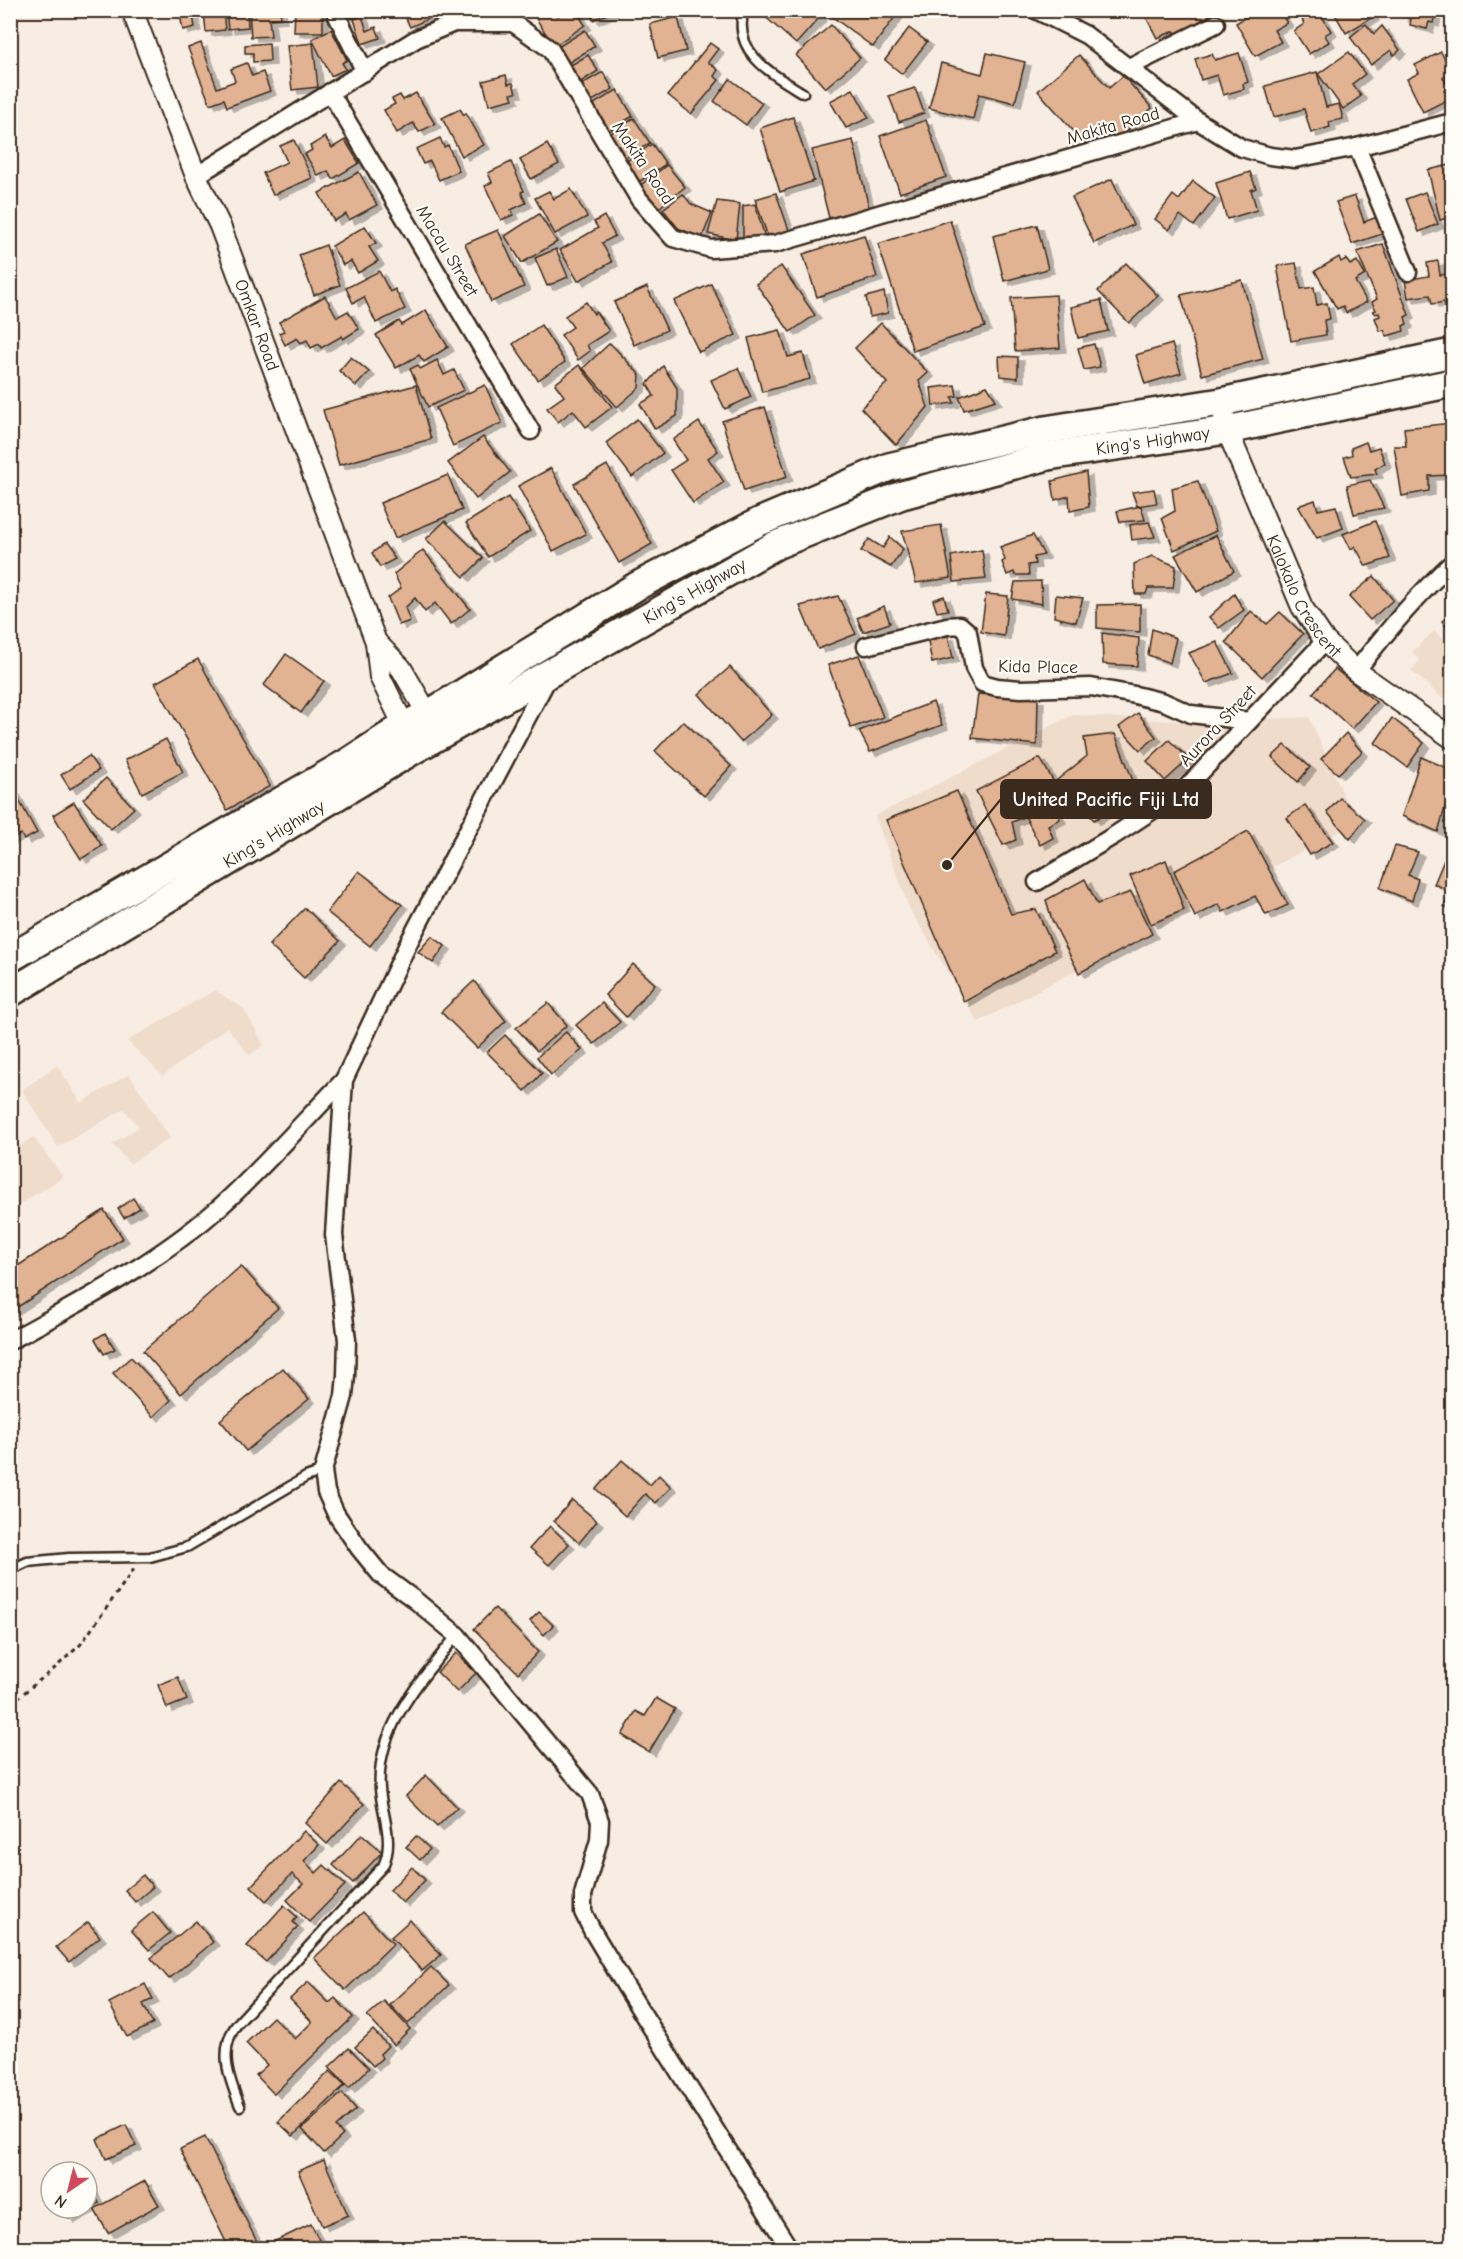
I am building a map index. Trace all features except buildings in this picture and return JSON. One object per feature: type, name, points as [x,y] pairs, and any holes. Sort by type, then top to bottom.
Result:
[{"type":"highway","name":"King's Highway","points":[[434,725],[637,586],[759,522],[889,467],[1045,430],[1221,402],[1452,353]]},
{"type":"highway","name":"King's Highway","points":[[10,993],[410,738],[552,672],[776,545],[902,495],[1048,456],[1227,430],[1452,383]]},
{"type":"highway","name":"King's Highway","points":[[10,958],[347,763],[410,738]]},
{"type":"street","name":"Omkar Road","points":[[132,10],[196,176],[220,226],[376,642],[380,677],[410,738]]},
{"type":"street","points":[[334,10],[365,72]]},
{"type":"street","points":[[1036,10],[1086,35],[1198,122],[1242,148],[1270,156],[1296,159],[1357,147],[1452,122]]},
{"type":"street","name":"Makita Road","points":[[196,176],[450,17],[513,22],[550,49],[639,199],[673,238],[711,249],[775,244],[1198,122]]},
{"type":"street","points":[[1129,67],[1216,24]]},
{"type":"street","name":"Macau Street","points":[[330,92],[531,431]]},
{"type":"street","points":[[1357,147],[1408,272]]},
{"type":"street","name":"Kalokalo Crescent","points":[[1221,402],[1227,430],[1302,607],[1325,641],[1356,670],[1452,738]]},
{"type":"street","points":[[1356,670],[1426,587],[1452,563]]},
{"type":"street","name":"Kida Place","points":[[866,646],[946,626],[960,625],[968,632],[974,668],[982,683],[1021,689],[1090,687],[1135,694],[1164,702],[1191,714],[1249,721]]},
{"type":"street","name":"Aurora Street","points":[[1037,882],[1185,789],[1325,641]]},
{"type":"street","name":"Omkar Road","points":[[376,642],[401,668],[434,725]]},
{"type":"street","points":[[10,1341],[84,1300],[169,1248],[222,1205],[344,1080],[410,940],[552,672]]},
{"type":"street","points":[[344,1080],[334,1235],[347,1341],[346,1375],[344,1396],[323,1471],[326,1492],[336,1514],[381,1575],[456,1635],[590,1794],[600,1821],[598,1840],[583,1895],[584,1912],[620,1978],[789,2248]]},
{"type":"lane","points":[[744,10],[742,20],[744,40],[755,60],[803,93]]},
{"type":"lane","points":[[10,1570],[27,1562],[69,1558],[144,1557],[187,1547],[306,1477],[323,1471]]},
{"type":"lane","points":[[240,2106],[232,2088],[225,2053],[229,2036],[238,2023],[383,1866],[389,1844],[380,1789],[385,1747],[399,1714],[423,1677],[456,1635]]},
{"type":"path","points":[[10,1704],[81,1644],[144,1557]]},
{"type":"shaded area","points":[[1434,631],[1452,648],[1452,689],[1442,698],[1411,670],[1420,661],[1412,652]]},
{"type":"shaded area","points":[[1073,715],[1187,722],[1309,717],[1356,823],[978,1022],[910,910],[875,816]]},
{"type":"shaded area","points":[[215,990],[244,1009],[264,1045],[249,1055],[227,1027],[163,1076],[127,1041]]},
{"type":"shaded area","points":[[57,1065],[81,1103],[129,1074],[170,1138],[130,1164],[112,1144],[139,1127],[124,1109],[58,1147],[22,1090]]},
{"type":"shaded area","points":[[33,1137],[63,1177],[11,1210],[11,1152]]},
{"type":"place","name":"United Pacific Fiji Ltd","points":[[947,865]]}]
